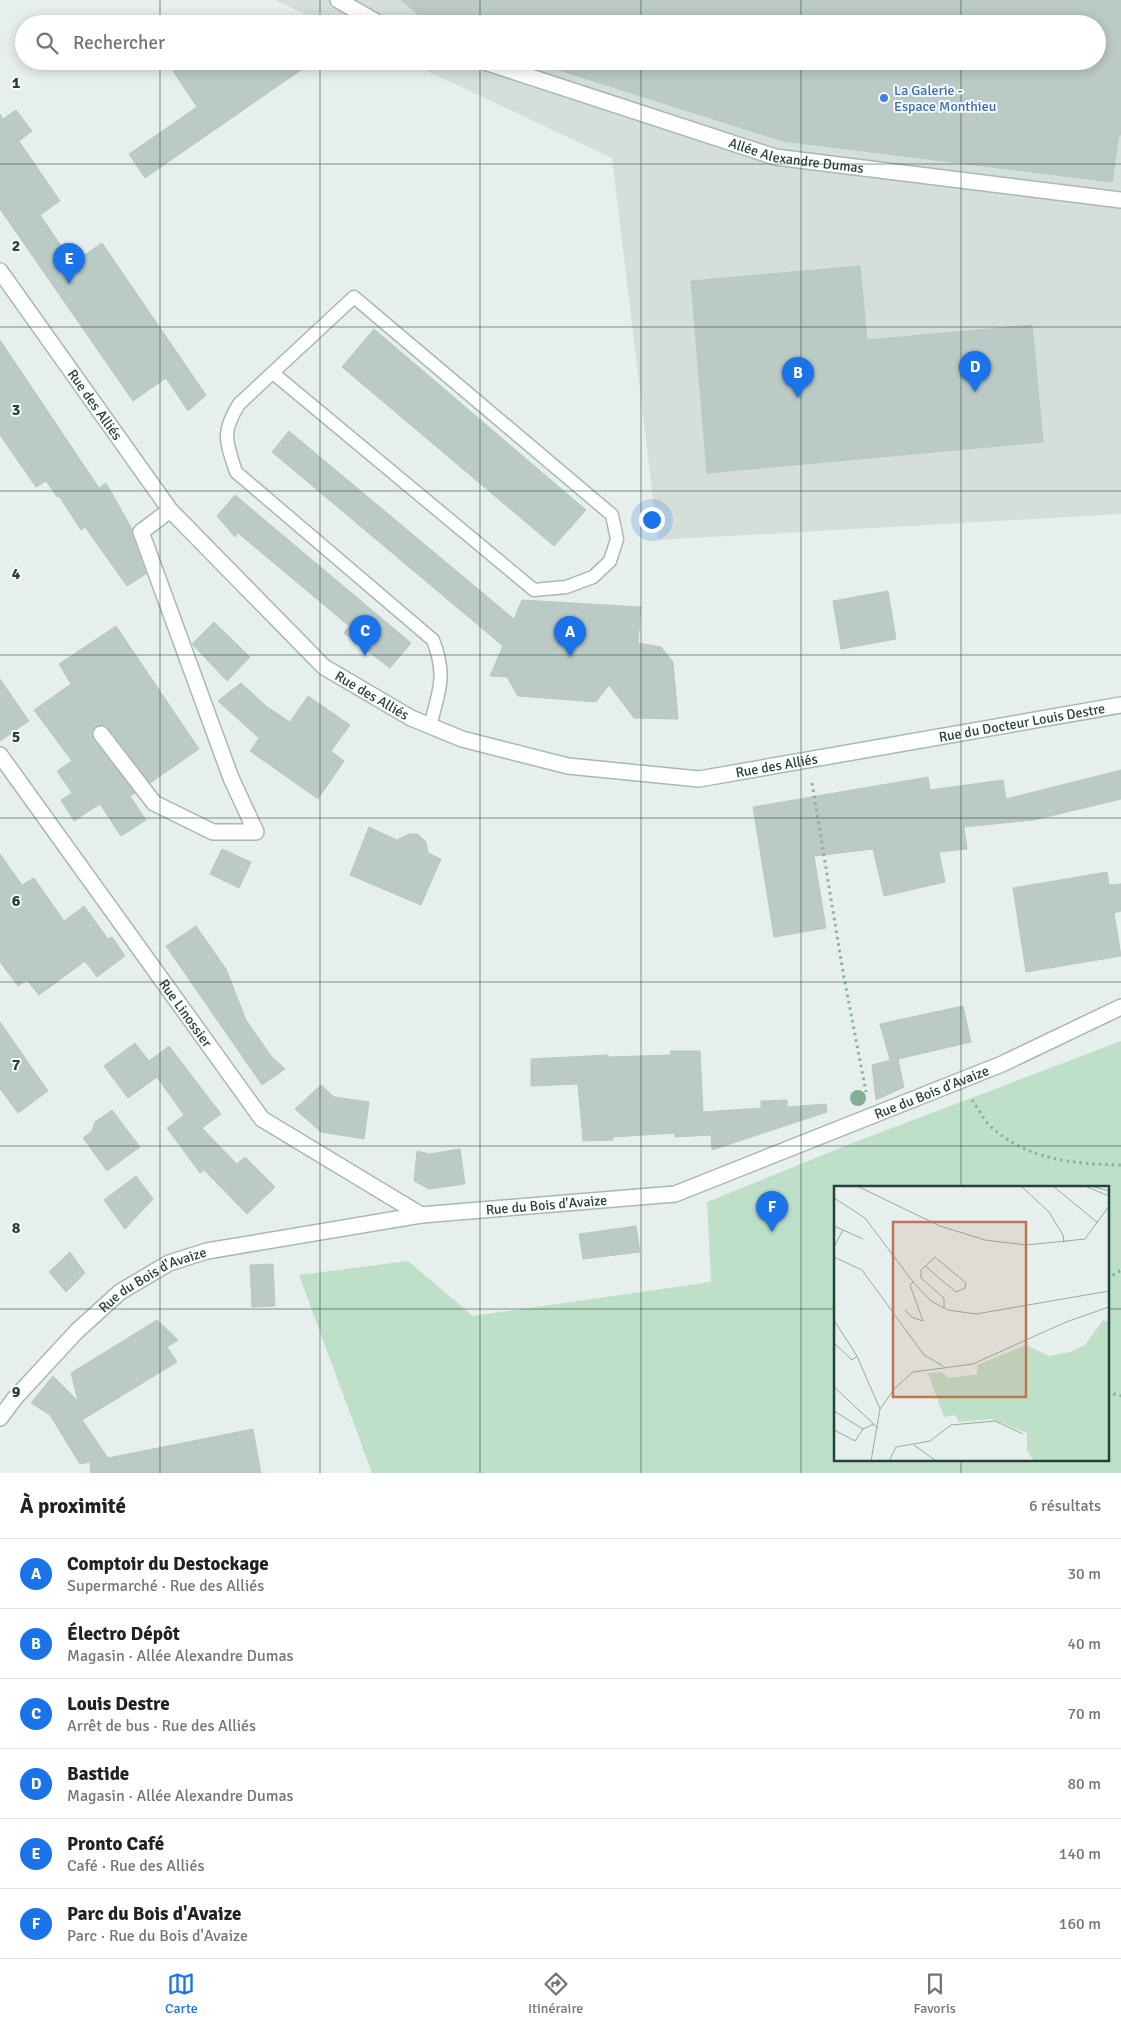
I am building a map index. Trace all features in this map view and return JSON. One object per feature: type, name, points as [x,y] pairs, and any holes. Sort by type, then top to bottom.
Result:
[{"type":"street","points":[[338,0],[364,15]]},
{"type":"street","name":"Allée Alexandre Dumas","points":[[509,70],[775,157],[1121,200]]},
{"type":"street","name":"Rue des Alliés","points":[[0,271],[170,510],[324,667],[411,718],[462,739],[568,766],[699,779],[923,740]]},
{"type":"street","points":[[101,734],[154,803],[212,832],[256,832],[231,778],[141,532],[170,510]]},
{"type":"street","name":"Rue du Docteur Louis Destre","points":[[923,740],[1121,705]]},
{"type":"street","name":"Rue Linossier","points":[[0,754],[262,1119],[421,1215]]},
{"type":"street","name":"Rue du Bois d'Avaize","points":[[0,1418],[15,1398],[77,1331],[120,1292],[169,1263],[207,1251],[421,1215],[675,1194],[1002,1064],[1121,1007]]},
{"type":"lane","points":[[272,374],[534,590],[566,586],[593,577],[610,561],[617,539],[612,515],[354,297],[239,404],[229,421],[226,442],[236,472],[433,640],[440,658],[442,681],[430,726]]},
{"type":"path","points":[[808,760],[843,972],[870,1115]]},
{"type":"path","points":[[959,1080],[989,1125],[1021,1148],[1058,1160],[1121,1164]]},
{"type":"path","points":[[1108,1278],[1121,1270]]},
{"type":"path","points":[[1108,1392],[1121,1396]]},
{"type":"shaded area","points":[[275,0],[1121,0],[1121,514],[658,540],[612,158],[425,70],[1106,70],[1106,15],[307,15]]},
{"type":"green space","points":[[1121,1041],[1121,1473],[372,1473],[299,1275],[408,1261],[473,1316],[711,1282],[707,1202],[850,1144]]},
{"type":"building","name":"La Galerie - Espace Monthieu","points":[[401,0],[1121,0],[1121,135],[1119,135],[1112,182],[783,141],[558,70],[1106,70],[1106,15],[418,15]]},
{"type":"building","points":[[301,70],[145,178],[129,154],[197,107],[173,71]]},
{"type":"building","points":[[16,110],[32,131],[19,141],[60,201],[40,215],[73,263],[102,243],[206,395],[188,411],[166,378],[133,401],[0,209],[0,114],[3,119]]},
{"type":"building","points":[[860,266],[867,340],[1032,325],[1043,442],[707,473],[691,281]]},
{"type":"building","points":[[374,329],[586,510],[554,546],[342,367]]},
{"type":"building","points":[[0,340],[99,488],[106,483],[132,529],[132,535],[146,574],[127,586],[85,527],[81,530],[59,496],[57,497],[46,481],[36,487],[0,435]]},
{"type":"building","points":[[289,431],[514,619],[522,600],[641,607],[638,643],[661,647],[673,662],[678,719],[634,718],[609,685],[596,702],[518,696],[507,677],[490,676],[503,646],[272,452]]},
{"type":"building","points":[[235,495],[411,643],[390,668],[344,633],[349,626],[238,533],[235,537],[217,516]]},
{"type":"building","points":[[888,591],[896,639],[841,649],[833,601]]},
{"type":"building","points":[[214,622],[250,657],[227,681],[192,644]]},
{"type":"building","points":[[116,626],[199,749],[150,783],[108,728],[100,725],[95,727],[92,735],[93,739],[135,793],[130,796],[146,820],[121,836],[100,804],[74,821],[61,800],[72,793],[57,771],[72,761],[34,710],[71,684],[59,664]]},
{"type":"building","points":[[0,679],[29,721],[0,741]]},
{"type":"building","points":[[241,683],[266,706],[290,722],[308,696],[350,725],[331,751],[344,761],[318,799],[250,751],[259,738],[218,701]]},
{"type":"building","points":[[1121,770],[1121,799],[1034,820],[964,827],[967,849],[939,852],[945,882],[884,896],[873,849],[814,856],[826,928],[774,937],[753,807],[928,777],[930,790],[1003,780],[1006,799]]},
{"type":"building","points":[[369,827],[397,840],[409,834],[418,834],[426,842],[428,853],[441,859],[421,905],[350,875]]},
{"type":"building","points":[[222,849],[251,862],[239,888],[210,874]]},
{"type":"building","points":[[0,854],[22,885],[34,878],[64,921],[84,906],[108,939],[112,937],[125,956],[97,977],[85,961],[39,995],[27,980],[18,986],[0,962]]},
{"type":"building","points":[[1107,872],[1109,885],[1121,884],[1121,911],[1114,913],[1121,956],[1026,972],[1013,888]]},
{"type":"building","points":[[196,926],[226,969],[246,1020],[271,1056],[285,1069],[262,1085],[166,946]]},
{"type":"building","points":[[963,1006],[971,1042],[898,1059],[904,1087],[876,1100],[872,1065],[890,1060],[880,1024]]},
{"type":"building","points":[[0,1022],[48,1091],[18,1113],[0,1089]]},
{"type":"building","points":[[135,1043],[149,1061],[169,1046],[221,1114],[202,1128],[237,1164],[245,1157],[275,1187],[247,1214],[204,1170],[200,1173],[167,1128],[184,1115],[157,1077],[128,1098],[104,1066]]},
{"type":"building","points":[[670,1051],[700,1051],[703,1112],[761,1108],[761,1101],[787,1100],[787,1107],[826,1104],[827,1112],[712,1150],[711,1135],[675,1137],[675,1133],[612,1137],[613,1140],[583,1141],[578,1084],[531,1086],[531,1059],[608,1055],[608,1057],[671,1055]]},
{"type":"building","points":[[321,1085],[334,1097],[369,1102],[364,1139],[321,1132],[295,1109]]},
{"type":"building","points":[[112,1110],[140,1147],[107,1171],[83,1138],[92,1131],[95,1122]]},
{"type":"building","points":[[460,1149],[465,1184],[429,1189],[414,1181],[417,1151],[430,1154]]},
{"type":"building","points":[[136,1176],[153,1199],[125,1229],[104,1200]]},
{"type":"building","points":[[636,1226],[640,1252],[583,1259],[579,1234]]},
{"type":"building","points":[[70,1252],[85,1273],[66,1292],[49,1272]]},
{"type":"building","points":[[273,1264],[275,1306],[252,1307],[250,1265]]},
{"type":"building","points":[[157,1320],[178,1340],[167,1347],[177,1362],[82,1420],[108,1458],[253,1429],[261,1473],[91,1473],[90,1462],[80,1464],[50,1415],[31,1403],[53,1376],[78,1401],[71,1373]]},
{"type":"place","name":"La Galerie - Espace Monthieu","points":[[884,98]]},
{"type":"place","name":"Pronto Café","points":[[69,284]]},
{"type":"place","name":"Bastide","points":[[975,392]]},
{"type":"place","name":"Électro Dépôt","points":[[798,398]]},
{"type":"place","name":"Louis Destre","points":[[365,656]]},
{"type":"place","name":"Comptoir du Destockage","points":[[570,657]]},
{"type":"place","name":"Parc du Bois d'Avaize","points":[[772,1232]]}]
